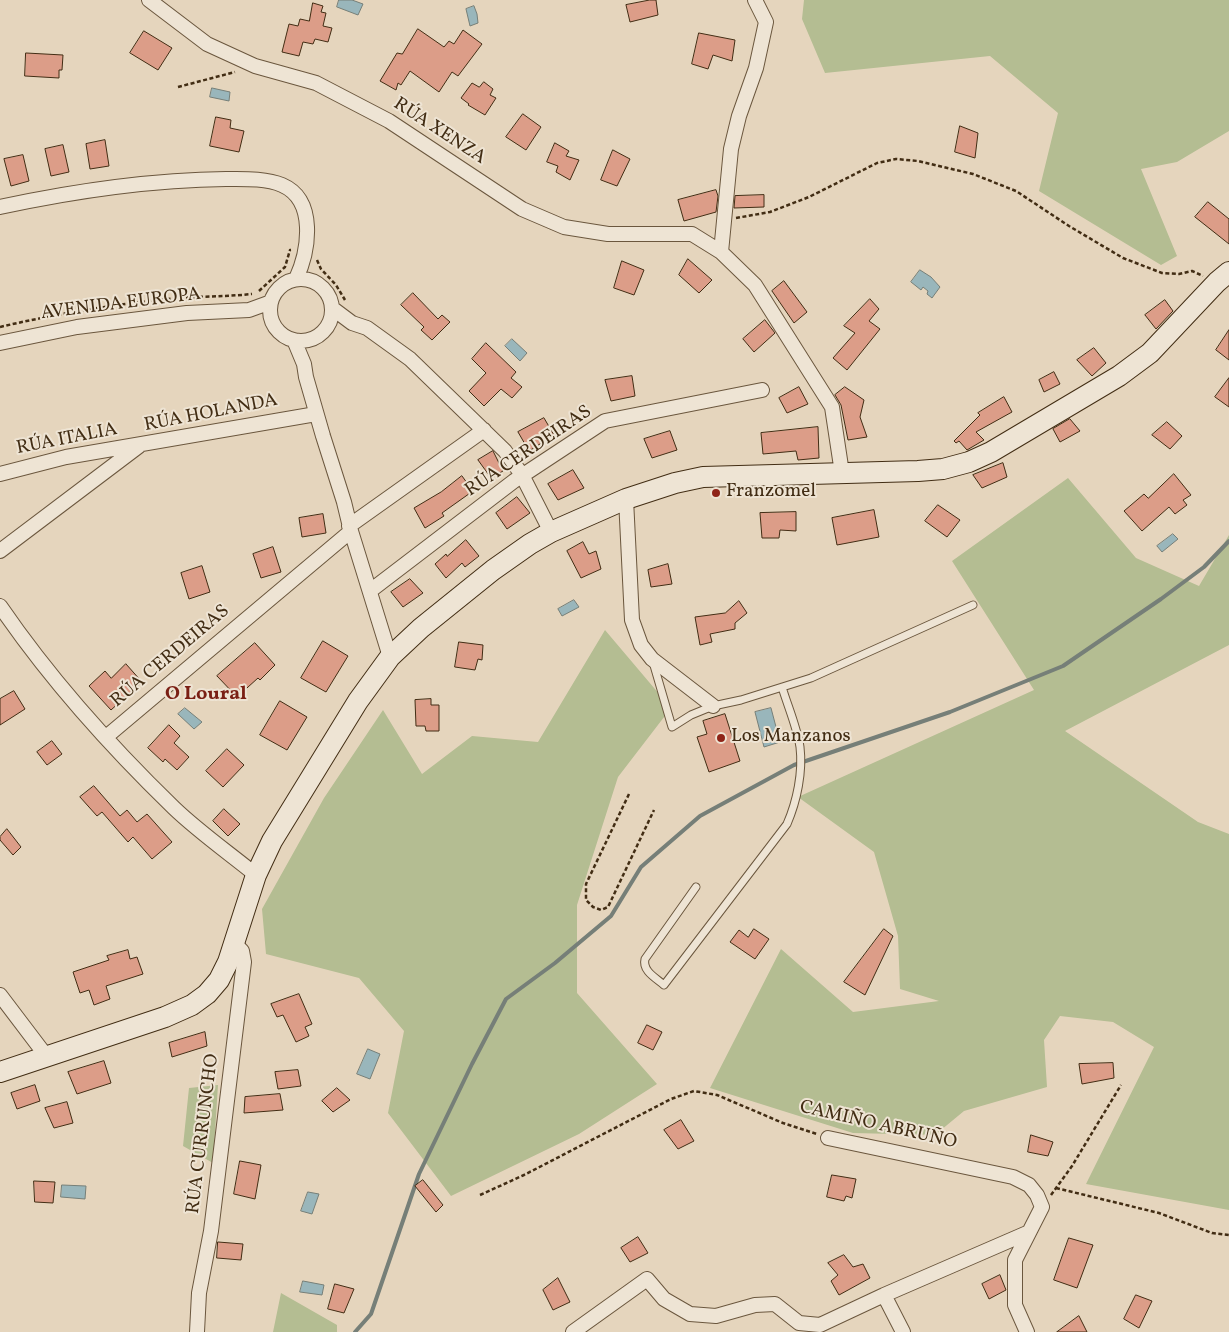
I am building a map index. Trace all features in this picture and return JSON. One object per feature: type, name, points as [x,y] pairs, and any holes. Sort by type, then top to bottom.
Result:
[{"type":"street","name":"RÚA XENZA","points":[[149,0],[207,44],[255,66],[316,82],[389,121],[522,209],[564,227],[608,234],[692,234],[721,252],[755,285],[832,407],[842,473]]},
{"type":"street","points":[[721,252],[731,150],[739,116],[756,68],[766,22],[755,0]]},
{"type":"street","points":[[0,207],[36,199],[141,184],[242,179],[271,182],[289,189],[298,197],[304,208],[308,227],[304,260],[296,279]]},
{"type":"street","points":[[304,260],[310,280]]},
{"type":"street","points":[[0,1072],[165,1017],[192,1005],[207,994],[219,980],[228,962],[256,876],[272,841],[358,701],[390,657],[420,628],[493,570],[530,544],[551,532],[626,498],[675,483],[703,477],[918,471],[943,469],[969,462],[992,452],[1119,376],[1150,353],[1223,277]]},
{"type":"street","points":[[296,279],[310,280],[317,283],[328,294],[332,314],[328,326],[317,336],[310,339],[294,340],[280,332],[271,318],[271,302],[277,289],[289,281],[296,279]]},
{"type":"street","name":"AVENIDA EUROPA","points":[[0,343],[77,326],[188,313],[249,310],[271,302]]},
{"type":"street","points":[[332,308],[352,323],[367,328],[410,359],[505,451],[522,475],[551,532]]},
{"type":"street","name":"AVENIDA EUROPA","points":[[249,310],[271,318]]},
{"type":"street","points":[[328,326],[352,323]]},
{"type":"street","points":[[304,364],[310,339]]},
{"type":"street","points":[[294,340],[304,364],[316,414],[390,657]]},
{"type":"street","name":"RÚA CERDEIRAS","points":[[370,591],[522,475],[606,422],[762,390]]},
{"type":"street","name":"RÚA HOLANDA","points":[[0,552],[141,445],[316,414]]},
{"type":"street","name":"RÚA CERDEIRAS","points":[[106,737],[350,528],[484,430]]},
{"type":"street","name":"RÚA ITALIA","points":[[0,474],[84,454],[141,445]]},
{"type":"street","points":[[84,454],[89,458],[94,468],[93,480]]},
{"type":"street","points":[[626,498],[632,620],[641,644],[652,659],[713,706]]},
{"type":"street","points":[[344,502],[355,505],[379,505]]},
{"type":"street","points":[[0,606],[29,648],[106,737],[175,808],[256,876]]},
{"type":"street","name":"RÚA CURRUNCHO","points":[[197,1332],[199,1293],[211,1231],[244,962],[242,951],[234,943]]},
{"type":"street","points":[[0,995],[47,1057]]},
{"type":"street","name":"CAMIÑO ABRUÑO","points":[[828,1138],[1013,1177],[1029,1185],[1037,1195],[1042,1207]]},
{"type":"street","points":[[1027,1332],[1015,1305],[1014,1260],[1042,1207]]},
{"type":"street","points":[[573,1332],[647,1279],[664,1299],[690,1314],[716,1316],[756,1305],[776,1304],[799,1322],[820,1325],[1027,1233]]},
{"type":"street","points":[[884,1295],[903,1332]]},
{"type":"lane","points":[[652,659],[672,727],[690,715],[713,706],[741,700],[811,678],[973,605]]},
{"type":"lane","points":[[696,887],[645,958],[646,970],[664,985],[787,824],[793,811],[800,778],[800,754],[798,737],[782,687]]},
{"type":"path","points":[[178,87],[255,66]]},
{"type":"path","points":[[725,220],[770,212],[809,197],[876,162],[896,159],[918,161],[972,174],[1016,191],[1069,226],[1123,258],[1162,273],[1179,274],[1192,271],[1223,277]]},
{"type":"path","points":[[0,327],[56,315],[118,305],[168,299],[255,293],[262,289],[284,267],[290,250]]},
{"type":"path","points":[[630,794],[586,884],[586,900],[593,907],[601,910],[608,907],[654,810]]},
{"type":"path","points":[[1042,1207],[1121,1085]]},
{"type":"path","name":"CAMIÑO ABRUÑO","points":[[480,1195],[540,1167],[671,1099],[694,1091],[717,1096],[783,1123],[828,1138]]},
{"type":"path","points":[[1056,1188],[1159,1213],[1212,1233],[1229,1235]]},
{"type":"green space","points":[[804,0],[1229,0],[1229,131],[1177,162],[1141,169],[1177,256],[1161,265],[1039,191],[1058,113],[990,56],[825,73],[802,19]]},
{"type":"green space","points":[[1068,478],[1136,558],[1199,586],[1229,535],[1229,645],[1065,731],[1198,822],[1229,834],[1229,1210],[1086,1184],[1154,1047],[1113,1022],[1060,1016],[1044,1040],[1047,1087],[964,1111],[935,1135],[853,1133],[710,1088],[781,949],[853,1012],[939,1001],[900,989],[898,936],[874,852],[798,797],[1034,690],[952,561]]},
{"type":"green space","points":[[605,630],[671,708],[618,777],[577,905],[577,993],[657,1084],[579,1134],[451,1196],[388,1113],[404,1031],[359,978],[266,954],[262,909],[324,798],[383,710],[422,774],[472,736],[538,742]]},
{"type":"green space","points":[[218,1085],[213,1163],[183,1146],[189,1088]]},
{"type":"green space","points":[[281,1293],[337,1325],[337,1332],[273,1332]]},
{"type":"water","points":[[339,0],[352,0],[363,4],[358,15],[337,7]]},
{"type":"water","points":[[474,6],[478,23],[470,26],[466,9]]},
{"type":"water","points":[[212,88],[230,92],[229,101],[210,97]]},
{"type":"water","points":[[920,270],[931,277],[940,287],[932,298],[923,287],[921,290],[911,282]]},
{"type":"water","points":[[512,339],[527,353],[520,361],[505,346]]},
{"type":"water","points":[[1173,534],[1178,539],[1162,552],[1157,546]]},
{"type":"water","points":[[574,600],[579,607],[562,616],[558,609]]},
{"type":"water","points":[[185,708],[202,722],[194,729],[178,714]]},
{"type":"water","points":[[771,708],[780,742],[764,747],[755,712]]},
{"type":"water","points":[[368,1049],[380,1054],[370,1079],[357,1074]]},
{"type":"water","points":[[62,1185],[86,1186],[85,1199],[61,1197]]},
{"type":"water","points":[[308,1192],[319,1194],[312,1214],[301,1211]]},
{"type":"water","points":[[303,1281],[324,1285],[322,1295],[300,1292]]},
{"type":"building","points":[[656,0],[658,15],[630,22],[626,5]]},
{"type":"building","points":[[313,3],[323,6],[321,12],[326,13],[323,26],[332,28],[328,42],[315,39],[313,44],[303,42],[299,56],[282,52],[289,24],[298,26],[300,19],[309,21]]},
{"type":"building","points":[[418,29],[444,47],[449,41],[454,44],[463,30],[482,44],[458,76],[452,72],[439,92],[410,71],[401,85],[398,83],[396,90],[380,81],[397,53],[402,54]]},
{"type":"building","points":[[144,31],[172,48],[158,70],[130,53]]},
{"type":"building","points":[[699,33],[735,40],[732,61],[713,55],[708,69],[692,64]]},
{"type":"building","points":[[26,53],[63,55],[62,70],[59,70],[59,78],[25,76]]},
{"type":"building","points":[[484,82],[493,89],[490,95],[496,98],[485,115],[468,105],[461,98],[472,83],[479,87]]},
{"type":"building","points":[[523,114],[541,127],[526,150],[506,137]]},
{"type":"building","points":[[216,117],[231,120],[230,128],[244,131],[239,152],[210,146]]},
{"type":"building","points":[[960,126],[978,133],[975,158],[955,152]]},
{"type":"building","points":[[105,140],[109,166],[90,169],[86,144]]},
{"type":"building","points":[[555,143],[569,151],[566,156],[579,160],[570,180],[556,172],[558,166],[547,162]]},
{"type":"building","points":[[63,145],[69,172],[51,176],[45,149]]},
{"type":"building","points":[[613,150],[630,159],[617,186],[601,180]]},
{"type":"building","points":[[23,155],[29,181],[11,186],[4,159]]},
{"type":"building","points":[[716,190],[718,196],[716,212],[684,221],[678,200]]},
{"type":"building","points":[[764,195],[764,207],[734,208],[735,196]]},
{"type":"building","points":[[1208,202],[1229,219],[1229,244],[1195,217]]},
{"type":"building","points":[[688,259],[712,280],[699,293],[679,275]]},
{"type":"building","points":[[622,261],[644,270],[634,295],[614,288]]},
{"type":"building","points":[[784,281],[807,312],[794,323],[772,291]]},
{"type":"building","points":[[413,293],[438,319],[442,315],[450,322],[432,340],[421,330],[424,327],[401,305]]},
{"type":"building","points":[[870,299],[879,309],[869,321],[880,329],[847,370],[833,358],[855,333],[844,326]]},
{"type":"building","points":[[1165,300],[1173,311],[1156,329],[1145,315]]},
{"type":"building","points":[[765,320],[775,333],[754,352],[743,339]]},
{"type":"building","points":[[1229,330],[1229,360],[1216,350]]},
{"type":"building","points":[[486,343],[516,372],[511,378],[522,387],[512,398],[501,389],[484,406],[469,391],[486,373],[472,359]]},
{"type":"building","points":[[1094,348],[1106,363],[1092,376],[1077,360]]},
{"type":"building","points":[[1054,372],[1060,384],[1044,392],[1039,380]]},
{"type":"building","points":[[632,376],[635,396],[611,401],[605,380]]},
{"type":"building","points":[[1229,378],[1229,407],[1215,397]]},
{"type":"building","points":[[799,387],[808,404],[787,413],[779,398]]},
{"type":"building","points":[[845,387],[864,400],[860,417],[867,437],[848,440],[841,405],[835,395]]},
{"type":"building","points":[[1004,397],[1012,412],[976,432],[984,440],[967,450],[959,441],[956,443],[954,441],[980,415],[978,413]]},
{"type":"building","points":[[544,418],[554,435],[529,451],[518,432]]},
{"type":"building","points":[[1070,419],[1080,431],[1060,442],[1053,429]]},
{"type":"building","points":[[1167,422],[1182,436],[1170,449],[1152,435]]},
{"type":"building","points":[[818,427],[819,458],[798,460],[796,451],[763,454],[761,433]]},
{"type":"building","points":[[670,431],[677,450],[652,458],[644,439]]},
{"type":"building","points":[[493,451],[503,471],[491,478],[478,460]]},
{"type":"building","points":[[1003,463],[1007,477],[982,488],[973,475]]},
{"type":"building","points":[[573,470],[584,488],[558,500],[548,484]]},
{"type":"building","points":[[1174,474],[1191,495],[1183,500],[1187,505],[1175,514],[1169,507],[1142,531],[1124,511],[1144,494],[1148,498]]},
{"type":"building","points":[[462,476],[473,491],[442,513],[444,516],[425,528],[414,508],[441,492]]},
{"type":"building","points":[[517,497],[530,513],[507,529],[496,513]]},
{"type":"building","points":[[938,505],[960,520],[947,537],[925,521]]},
{"type":"building","points":[[874,510],[879,537],[837,545],[832,518]]},
{"type":"building","points":[[796,512],[796,531],[780,530],[779,538],[762,538],[760,513]]},
{"type":"building","points":[[323,514],[326,533],[302,537],[299,518]]},
{"type":"building","points":[[466,540],[479,556],[465,567],[462,563],[446,578],[435,564]]},
{"type":"building","points":[[583,542],[589,554],[596,551],[601,569],[581,578],[567,551]]},
{"type":"building","points":[[273,547],[281,572],[261,578],[253,554]]},
{"type":"building","points":[[668,564],[672,584],[651,587],[648,570]]},
{"type":"building","points":[[202,566],[210,592],[189,599],[181,573]]},
{"type":"building","points":[[410,579],[423,593],[403,607],[391,592]]},
{"type":"building","points":[[739,601],[747,613],[735,623],[735,629],[710,634],[712,642],[700,645],[695,617],[725,613]]},
{"type":"building","points":[[323,641],[348,656],[326,692],[301,678]]},
{"type":"building","points":[[459,642],[483,645],[482,660],[478,659],[475,670],[455,667]]},
{"type":"building","points":[[255,643],[275,665],[260,680],[258,678],[237,697],[217,676]]},
{"type":"building","points":[[126,664],[142,682],[111,710],[89,686],[105,671],[111,678]]},
{"type":"building","points":[[14,691],[25,709],[0,725],[0,699]]},
{"type":"building","points":[[431,699],[431,705],[439,705],[439,731],[426,731],[425,726],[416,726],[415,700]]},
{"type":"building","points":[[280,701],[307,717],[287,750],[260,735]]},
{"type":"building","points":[[725,714],[740,761],[709,772],[697,737],[707,734],[703,721]]},
{"type":"building","points":[[169,725],[180,736],[174,743],[189,757],[177,770],[165,759],[163,762],[148,748]]},
{"type":"building","points":[[52,741],[62,754],[47,765],[37,752]]},
{"type":"building","points":[[227,749],[244,765],[223,787],[206,771]]},
{"type":"building","points":[[94,786],[120,816],[127,810],[137,822],[147,814],[172,842],[152,859],[133,837],[128,842],[102,812],[97,816],[80,797]]},
{"type":"building","points":[[224,809],[240,824],[228,836],[213,821]]},
{"type":"building","points":[[7,829],[21,847],[13,855],[0,840],[0,837]]},
{"type":"building","points":[[754,929],[769,939],[755,959],[730,942],[739,930],[748,937]]},
{"type":"building","points":[[884,929],[893,936],[865,995],[844,982]]},
{"type":"building","points":[[128,950],[130,959],[137,957],[143,974],[106,986],[110,999],[94,1005],[89,990],[80,993],[73,972],[109,960],[107,956]]},
{"type":"building","points":[[299,994],[312,1024],[305,1027],[309,1036],[296,1042],[283,1015],[277,1017],[271,1004]]},
{"type":"building","points":[[647,1025],[662,1032],[653,1050],[638,1043]]},
{"type":"building","points":[[205,1032],[207,1046],[172,1057],[169,1043]]},
{"type":"building","points":[[104,1061],[111,1083],[77,1094],[68,1072]]},
{"type":"building","points":[[1113,1063],[1114,1078],[1082,1084],[1079,1064]]},
{"type":"building","points":[[298,1070],[301,1086],[278,1089],[275,1072]]},
{"type":"building","points":[[35,1085],[40,1101],[17,1109],[11,1093]]},
{"type":"building","points":[[337,1088],[350,1100],[333,1112],[322,1101]]},
{"type":"building","points":[[280,1094],[283,1110],[244,1113],[245,1097]]},
{"type":"building","points":[[67,1102],[73,1123],[54,1128],[45,1108]]},
{"type":"building","points":[[681,1120],[694,1141],[678,1149],[664,1130]]},
{"type":"building","points":[[1031,1135],[1053,1142],[1048,1156],[1028,1152]]},
{"type":"building","points":[[240,1161],[261,1165],[255,1199],[234,1194]]},
{"type":"building","points":[[832,1175],[856,1179],[852,1198],[846,1196],[844,1201],[827,1197]]},
{"type":"building","points":[[423,1180],[443,1205],[436,1212],[415,1186]]},
{"type":"building","points":[[34,1181],[55,1182],[53,1203],[35,1202]]},
{"type":"building","points":[[638,1237],[648,1253],[630,1262],[621,1248]]},
{"type":"building","points":[[1069,1238],[1093,1245],[1077,1288],[1054,1280]]},
{"type":"building","points":[[218,1242],[243,1244],[241,1260],[217,1258]]},
{"type":"building","points":[[844,1255],[853,1267],[863,1264],[870,1278],[839,1295],[831,1281],[838,1275],[828,1263]]},
{"type":"building","points":[[1000,1275],[1006,1290],[989,1299],[982,1284]]},
{"type":"building","points":[[558,1278],[570,1302],[553,1310],[543,1290]]},
{"type":"building","points":[[335,1284],[354,1289],[344,1313],[328,1309]]},
{"type":"building","points":[[1136,1295],[1152,1301],[1139,1328],[1124,1319]]},
{"type":"building","points":[[1079,1316],[1087,1332],[1057,1332]]},
{"type":"waterway","points":[[355,1332],[371,1314],[419,1174],[472,1064],[506,999],[555,963],[611,916],[641,867],[700,816],[794,765],[950,712],[1063,666],[1204,567],[1229,541]]},
{"type":"place","name":"Franzomel","points":[[716,493]]},
{"type":"place","name":"Los Manzanos","points":[[721,738]]},
{"type":"district","name":"O Loural","points":[[206,695]]}]
